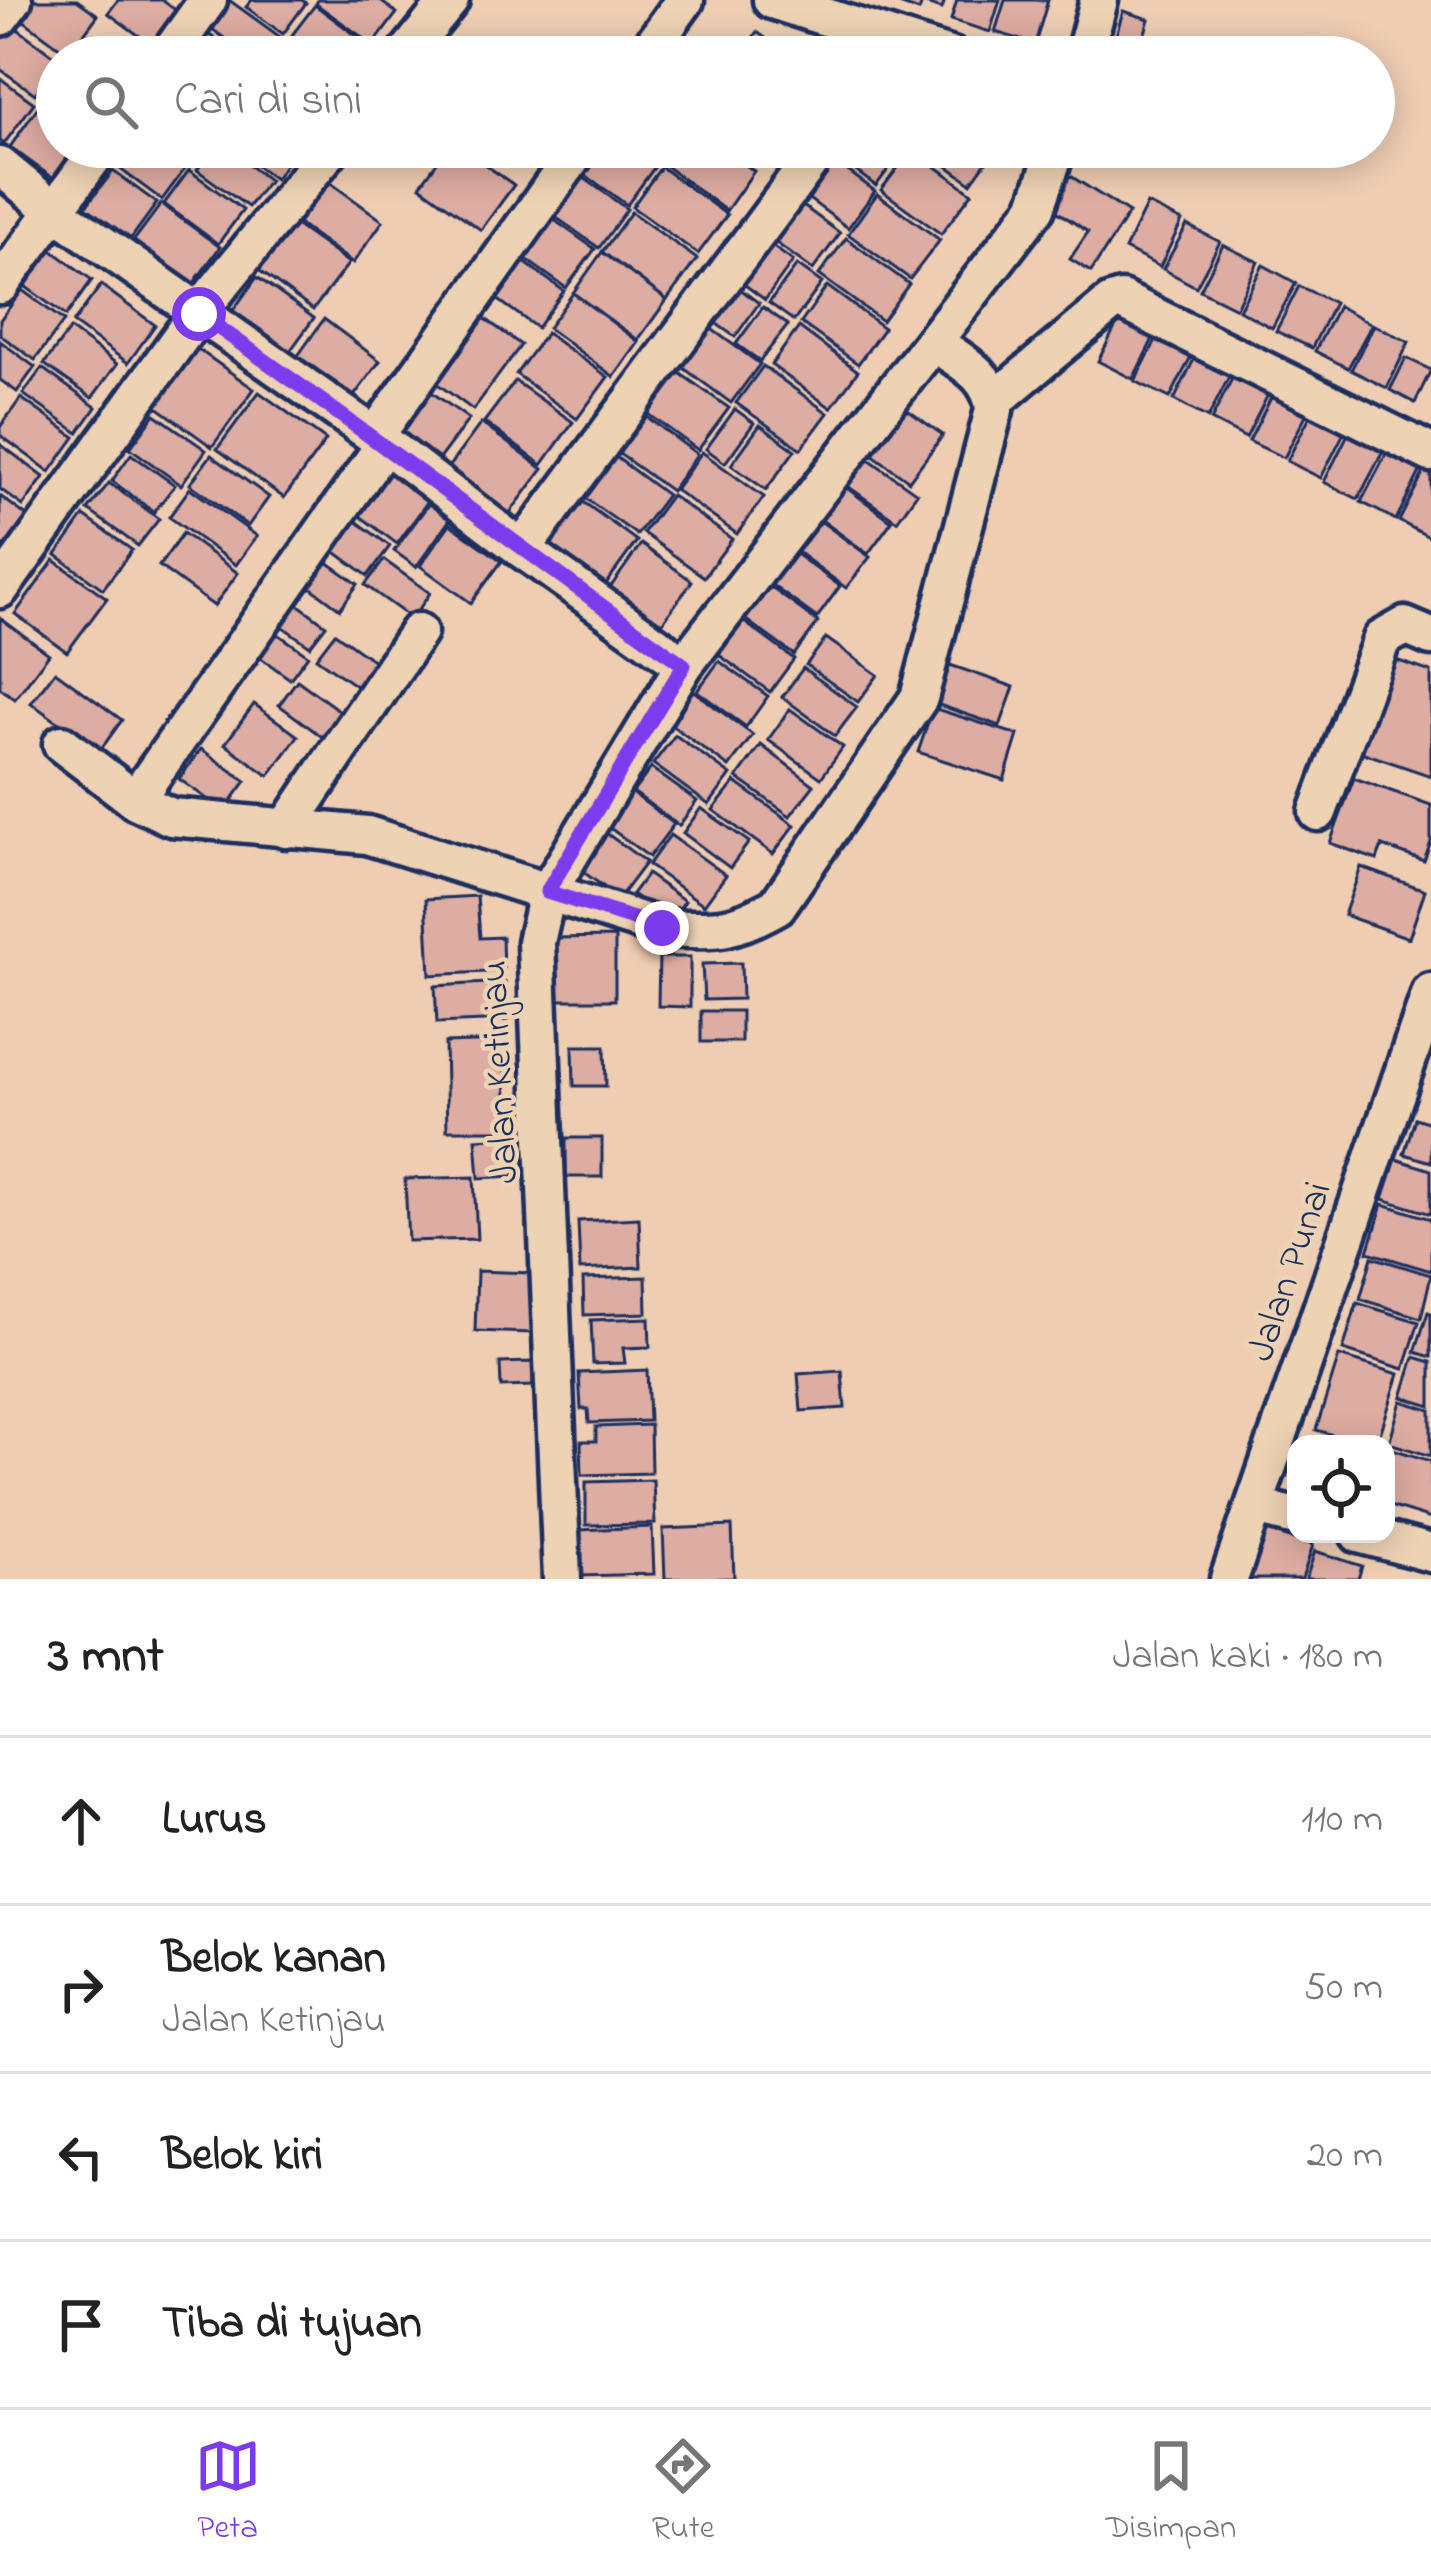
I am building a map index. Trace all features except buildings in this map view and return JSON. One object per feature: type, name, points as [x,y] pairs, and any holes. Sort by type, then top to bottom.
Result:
[{"type":"street","points":[[0,17],[13,0]]},
{"type":"street","points":[[181,36],[208,0]]},
{"type":"street","points":[[421,36],[450,0]]},
{"type":"street","points":[[659,36],[685,0]]},
{"type":"street","points":[[772,0],[864,36]]},
{"type":"street","points":[[1090,36],[1099,0]]},
{"type":"street","points":[[0,166],[55,212],[380,440],[684,665]]},
{"type":"street","points":[[0,285],[86,168]]},
{"type":"street","points":[[0,589],[199,314],[315,168]]},
{"type":"street","points":[[135,800],[566,168]]},
{"type":"street","points":[[522,549],[805,168]]},
{"type":"street","name":"Jalan Ketinjau","points":[[562,1579],[536,943],[547,892],[684,665],[1036,208],[1050,168]]},
{"type":"street","points":[[62,744],[135,800],[171,818],[368,835],[662,928],[741,926],[777,906],[919,698],[994,401],[1111,303],[1121,299],[1431,453]]},
{"type":"street","points":[[934,343],[981,376],[994,401]]},
{"type":"street","points":[[1318,812],[1382,639],[1406,626],[1431,637]]},
{"type":"street","points":[[286,829],[418,632]]},
{"type":"street","name":"Jalan Punai","points":[[1229,1579],[1431,992]]},
{"type":"street","points":[[1255,1507],[1287,1515]]},
{"type":"street","points":[[1393,1543],[1431,1553]]},
{"type":"route","points":[[199,314],[375,436],[684,665],[547,892],[662,928]]}]
